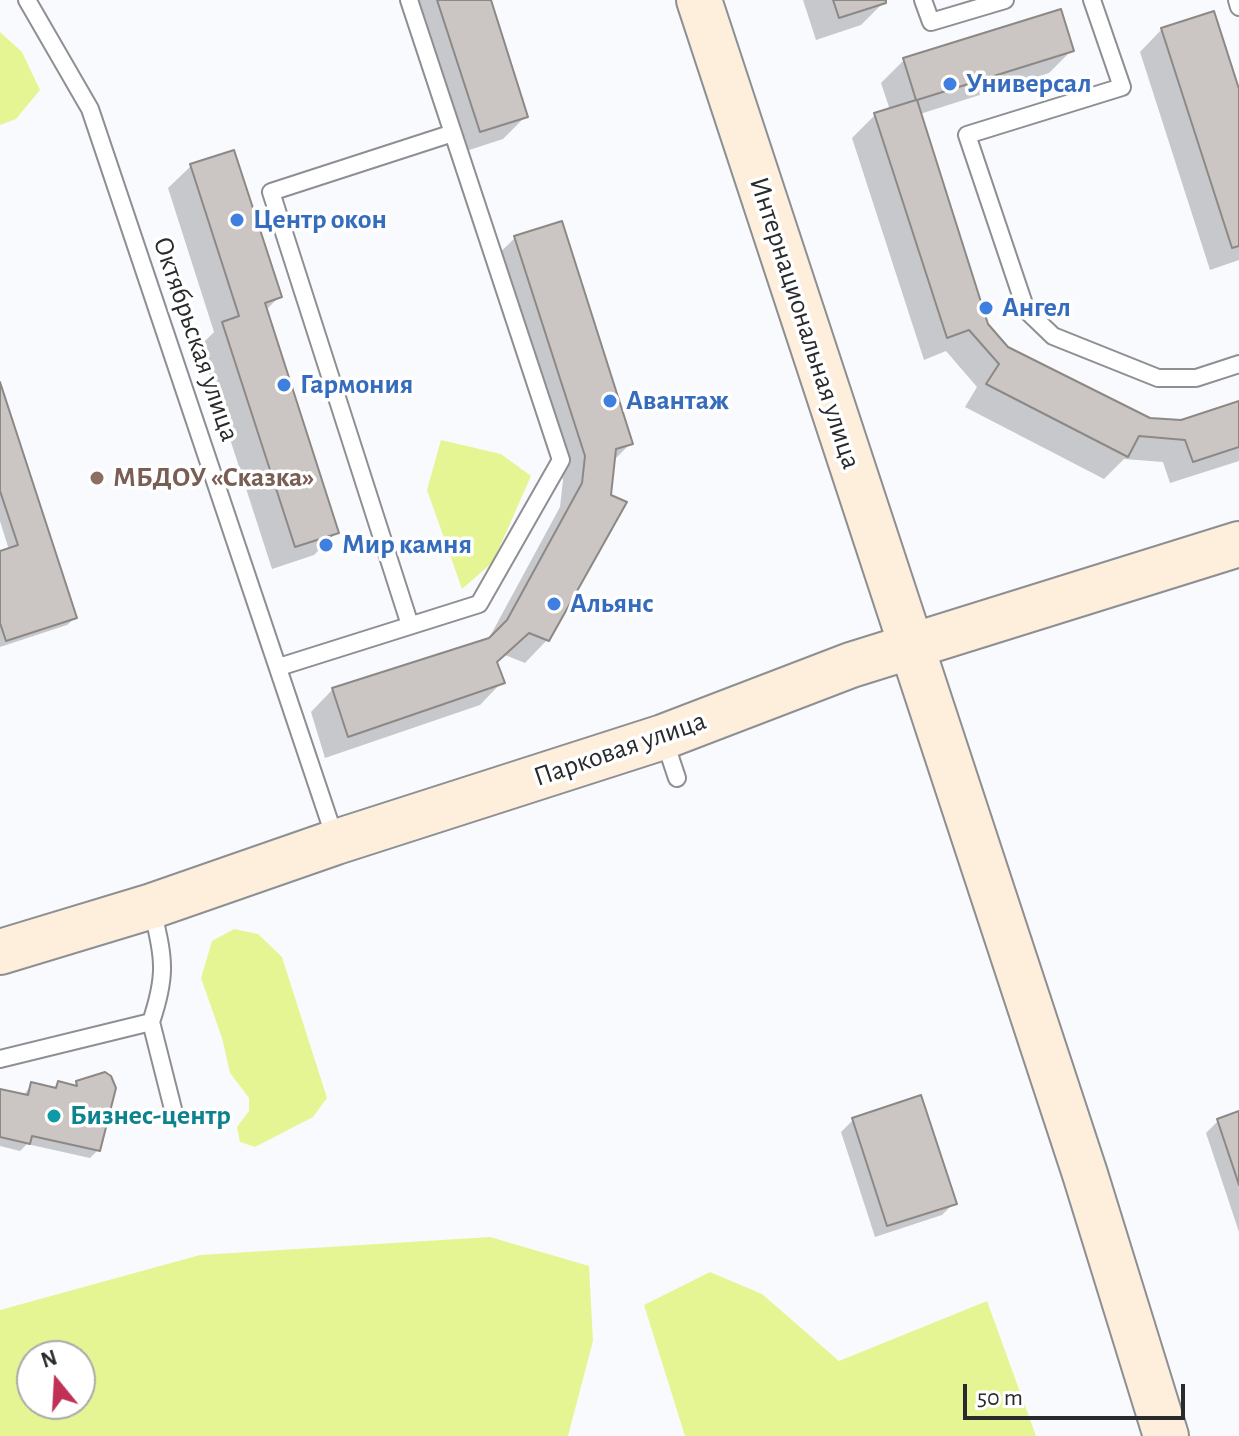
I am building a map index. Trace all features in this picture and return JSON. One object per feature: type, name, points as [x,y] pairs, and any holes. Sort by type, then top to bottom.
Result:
[{"type":"street","name":"Интернациональная улица","points":[[699,0],[1085,1174],[1166,1436]]},
{"type":"street","name":"Парковая улица","points":[[0,952],[152,906],[336,842],[663,737],[851,665],[1239,544]]},
{"type":"lane","name":"Октябрьская улица","points":[[27,0],[90,109],[336,842]]},
{"type":"lane","points":[[279,667],[479,604],[561,460],[409,0]]},
{"type":"lane","points":[[923,0],[931,22],[1005,0]]},
{"type":"lane","points":[[1092,0],[1122,87],[967,135],[1026,310],[1053,336],[1158,378],[1196,378],[1239,364]]},
{"type":"lane","points":[[1237,0],[1239,7]]},
{"type":"lane","points":[[410,625],[271,192],[453,133]]},
{"type":"lane","points":[[663,737],[677,778]]},
{"type":"lane","points":[[152,906],[164,962],[160,995],[151,1022],[173,1109]]},
{"type":"lane","points":[[0,1059],[151,1022]]},
{"type":"green space","points":[[0,32],[22,52],[40,90],[16,119],[0,125]]},
{"type":"green space","points":[[441,440],[501,454],[531,476],[493,562],[462,589],[427,490]]},
{"type":"green space","points":[[234,929],[258,934],[282,957],[327,1098],[313,1117],[255,1147],[240,1142],[237,1127],[249,1111],[249,1098],[230,1073],[222,1038],[201,978],[212,941]]},
{"type":"green space","points":[[490,1237],[589,1266],[593,1341],[568,1436],[0,1436],[0,1310],[200,1255]]},
{"type":"green space","points":[[710,1272],[762,1294],[839,1361],[987,1301],[1036,1436],[685,1436],[644,1305]]},
{"type":"building","points":[[437,0],[491,0],[528,117],[480,132]]},
{"type":"building","points":[[833,0],[886,0],[886,3],[839,18]]},
{"type":"building","points":[[1061,9],[1074,51],[917,100],[988,324],[1008,347],[1150,418],[1181,420],[1239,401],[1239,447],[1193,462],[1185,440],[1139,436],[1128,457],[986,384],[999,364],[969,330],[947,338],[874,113],[916,100],[903,58]]},
{"type":"building","points":[[1214,11],[1239,89],[1239,246],[1232,248],[1161,28]]},
{"type":"building","points":[[234,150],[282,297],[265,303],[339,533],[295,547],[222,322],[239,316],[190,164]]},
{"type":"building","points":[[562,221],[633,444],[616,449],[611,495],[627,502],[549,641],[529,633],[497,662],[505,683],[348,737],[332,688],[489,638],[507,620],[582,483],[585,456],[514,236]]},
{"type":"building","points":[[0,382],[77,618],[6,641],[0,623],[0,551],[18,545],[0,491]]},
{"type":"building","name":"Бизнес-центр","points":[[105,1072],[111,1076],[116,1088],[100,1151],[32,1136],[30,1144],[0,1137],[0,1089],[28,1095],[31,1082],[56,1088],[58,1081],[77,1086],[76,1081]]},
{"type":"building","points":[[921,1095],[957,1204],[887,1226],[852,1118]]},
{"type":"building","points":[[1239,1111],[1239,1185],[1217,1119]]},
{"type":"place","name":"Универсал","points":[[950,84]]},
{"type":"place","name":"Центр окон","points":[[237,220]]},
{"type":"place","name":"Ангел","points":[[986,308]]},
{"type":"place","name":"Гармония","points":[[284,385]]},
{"type":"place","name":"Авантаж","points":[[610,401]]},
{"type":"place","name":"МБДОУ «Сказка»","points":[[97,478]]},
{"type":"place","name":"Мир камня","points":[[326,545]]},
{"type":"place","name":"Альянс","points":[[554,604]]},
{"type":"place","name":"Бизнес-центр","points":[[54,1116]]}]
